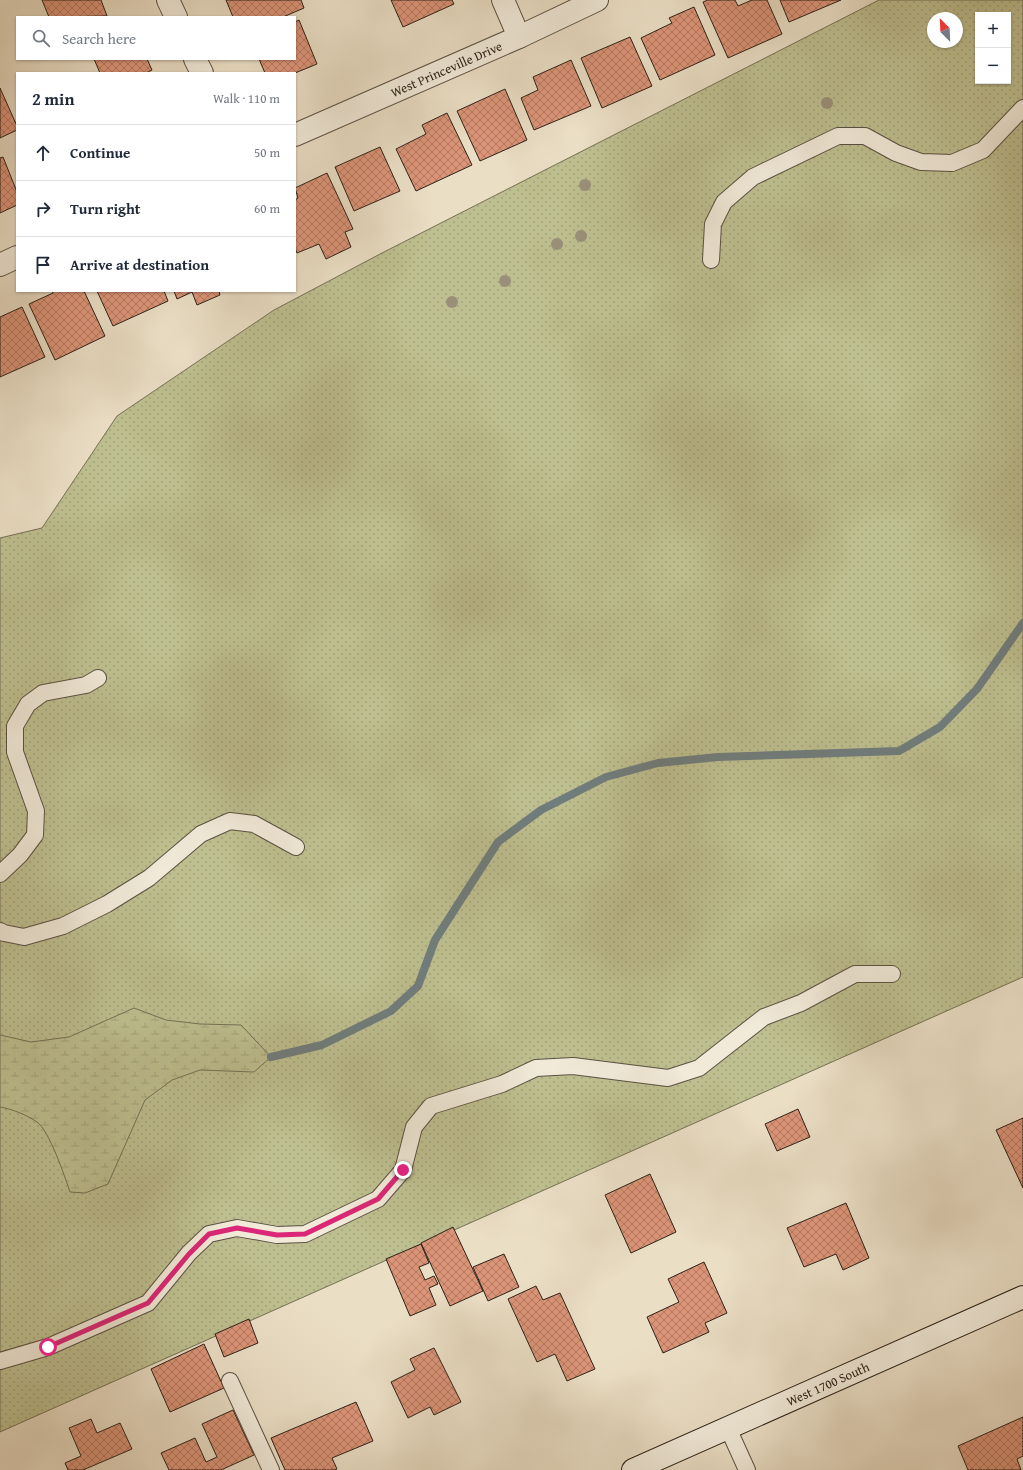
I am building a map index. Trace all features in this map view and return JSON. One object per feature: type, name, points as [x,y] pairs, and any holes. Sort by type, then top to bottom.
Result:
[{"type":"street","points":[[168,0],[176,16]]},
{"type":"street","points":[[503,0],[518,37]]},
{"type":"street","name":"West Princeville Drive","points":[[296,135],[518,37],[597,0]]},
{"type":"street","points":[[196,60],[202,72]]},
{"type":"street","points":[[0,265],[16,257]]},
{"type":"street","name":"West 1700 South","points":[[633,1470],[1023,1297]]},
{"type":"lane","points":[[710,260],[713,224],[724,202],[753,177],[838,136],[865,136],[896,153],[921,162],[952,163],[983,150],[1023,108]]},
{"type":"lane","points":[[0,874],[20,855],[35,835],[36,811],[15,752],[15,726],[28,704],[43,694],[86,685],[98,678]]},
{"type":"lane","points":[[0,931],[24,937],[62,926],[106,904],[149,878],[201,834],[230,821],[254,824],[296,847]]},
{"type":"lane","points":[[0,1361],[48,1347],[148,1303],[189,1254],[209,1234],[237,1228],[277,1235],[305,1234],[378,1199],[403,1170],[414,1127],[431,1106],[502,1084],[536,1068],[573,1066],[668,1078],[699,1068],[764,1017],[801,1003],[855,974],[892,974]]},
{"type":"lane","points":[[230,1381],[271,1470]]},
{"type":"lane","points":[[728,1428],[747,1470]]},
{"type":"green space","points":[[879,0],[1023,0],[1023,977],[0,1432],[0,538],[42,528],[117,416],[274,310],[382,253]]},
{"type":"green space","points":[[134,1008],[166,1020],[200,1024],[241,1025],[271,1057],[254,1072],[200,1070],[172,1080],[145,1100],[108,1184],[85,1193],[70,1192],[56,1154],[47,1134],[42,1127],[37,1122],[24,1115],[0,1107],[0,1035],[31,1042],[69,1037]]},
{"type":"building","points":[[42,0],[101,0],[107,16],[49,16]]},
{"type":"building","points":[[226,0],[301,0],[304,8],[285,16],[233,16]]},
{"type":"building","points":[[391,0],[452,0],[454,4],[403,27]]},
{"type":"building","points":[[708,0],[735,0],[738,6],[752,0],[767,0],[782,34],[728,58],[703,2]]},
{"type":"building","points":[[780,0],[841,0],[789,22]]},
{"type":"building","points":[[694,7],[715,55],[660,80],[641,38],[672,23],[669,18]]},
{"type":"building","points":[[299,20],[317,64],[296,73],[265,72],[259,60],[296,60],[296,22]]},
{"type":"building","points":[[630,37],[652,86],[602,108],[581,58]]},
{"type":"building","points":[[94,60],[147,60],[152,70],[148,72],[100,72]]},
{"type":"building","points":[[571,60],[591,106],[534,130],[521,98],[538,90],[533,77]]},
{"type":"building","points":[[0,88],[16,124],[16,130],[0,138]]},
{"type":"building","points":[[505,89],[527,140],[480,161],[457,111]]},
{"type":"building","points":[[447,113],[472,165],[416,191],[396,149],[426,134],[422,125]]},
{"type":"building","points":[[380,147],[400,191],[354,211],[335,167]]},
{"type":"building","points":[[3,157],[16,190],[16,205],[0,213],[0,158]]},
{"type":"building","points":[[327,173],[353,229],[345,232],[351,247],[326,259],[319,244],[297,253],[296,199],[298,198],[296,188]]},
{"type":"building","points":[[84,292],[105,336],[55,360],[29,304],[53,293]]},
{"type":"building","points":[[97,292],[164,292],[168,301],[113,326]]},
{"type":"building","points":[[174,292],[192,292],[177,299]]},
{"type":"building","points":[[192,292],[219,292],[220,295],[197,305]]},
{"type":"building","points":[[22,307],[45,357],[0,377],[0,317]]},
{"type":"building","points":[[798,1109],[810,1137],[777,1151],[765,1124]]},
{"type":"building","points":[[1023,1118],[1023,1188],[996,1130]]},
{"type":"building","points":[[650,1174],[676,1232],[631,1253],[605,1195]]},
{"type":"building","points":[[846,1203],[869,1258],[843,1270],[836,1254],[804,1267],[787,1228]]},
{"type":"building","points":[[453,1227],[483,1291],[450,1306],[421,1243]]},
{"type":"building","points":[[421,1244],[429,1263],[419,1267],[425,1280],[434,1276],[438,1284],[429,1288],[436,1305],[410,1316],[386,1259]]},
{"type":"building","points":[[504,1254],[519,1287],[488,1301],[473,1267]]},
{"type":"building","points":[[704,1262],[727,1313],[705,1323],[709,1332],[663,1353],[647,1317],[679,1302],[668,1279]]},
{"type":"building","points":[[536,1286],[543,1300],[560,1293],[595,1369],[567,1381],[555,1354],[537,1362],[508,1299]]},
{"type":"building","points":[[249,1319],[258,1343],[224,1357],[215,1334]]},
{"type":"building","points":[[204,1344],[224,1388],[170,1412],[151,1369]]},
{"type":"building","points":[[434,1348],[461,1402],[434,1415],[430,1407],[408,1418],[391,1382],[415,1370],[410,1359]]},
{"type":"building","points":[[356,1402],[373,1441],[332,1458],[337,1469],[334,1470],[285,1470],[271,1438]]},
{"type":"building","points":[[233,1410],[254,1455],[221,1470],[169,1470],[161,1453],[195,1438],[206,1462],[217,1457],[202,1424]]},
{"type":"building","points":[[1023,1417],[1023,1456],[1017,1459],[1021,1470],[968,1470],[958,1446]]},
{"type":"building","points":[[91,1419],[97,1433],[120,1423],[132,1449],[83,1470],[68,1470],[65,1463],[81,1456],[69,1428]]},
{"type":"waterway","points":[[271,1057],[322,1045],[391,1011],[418,986],[435,940],[498,842],[541,810],[606,777],[658,763],[718,757],[899,751],[940,727],[977,689],[1023,623]]},
{"type":"route","points":[[48,1347],[148,1303],[189,1254],[209,1234],[237,1228],[277,1235],[305,1234],[378,1199],[403,1170]]}]
